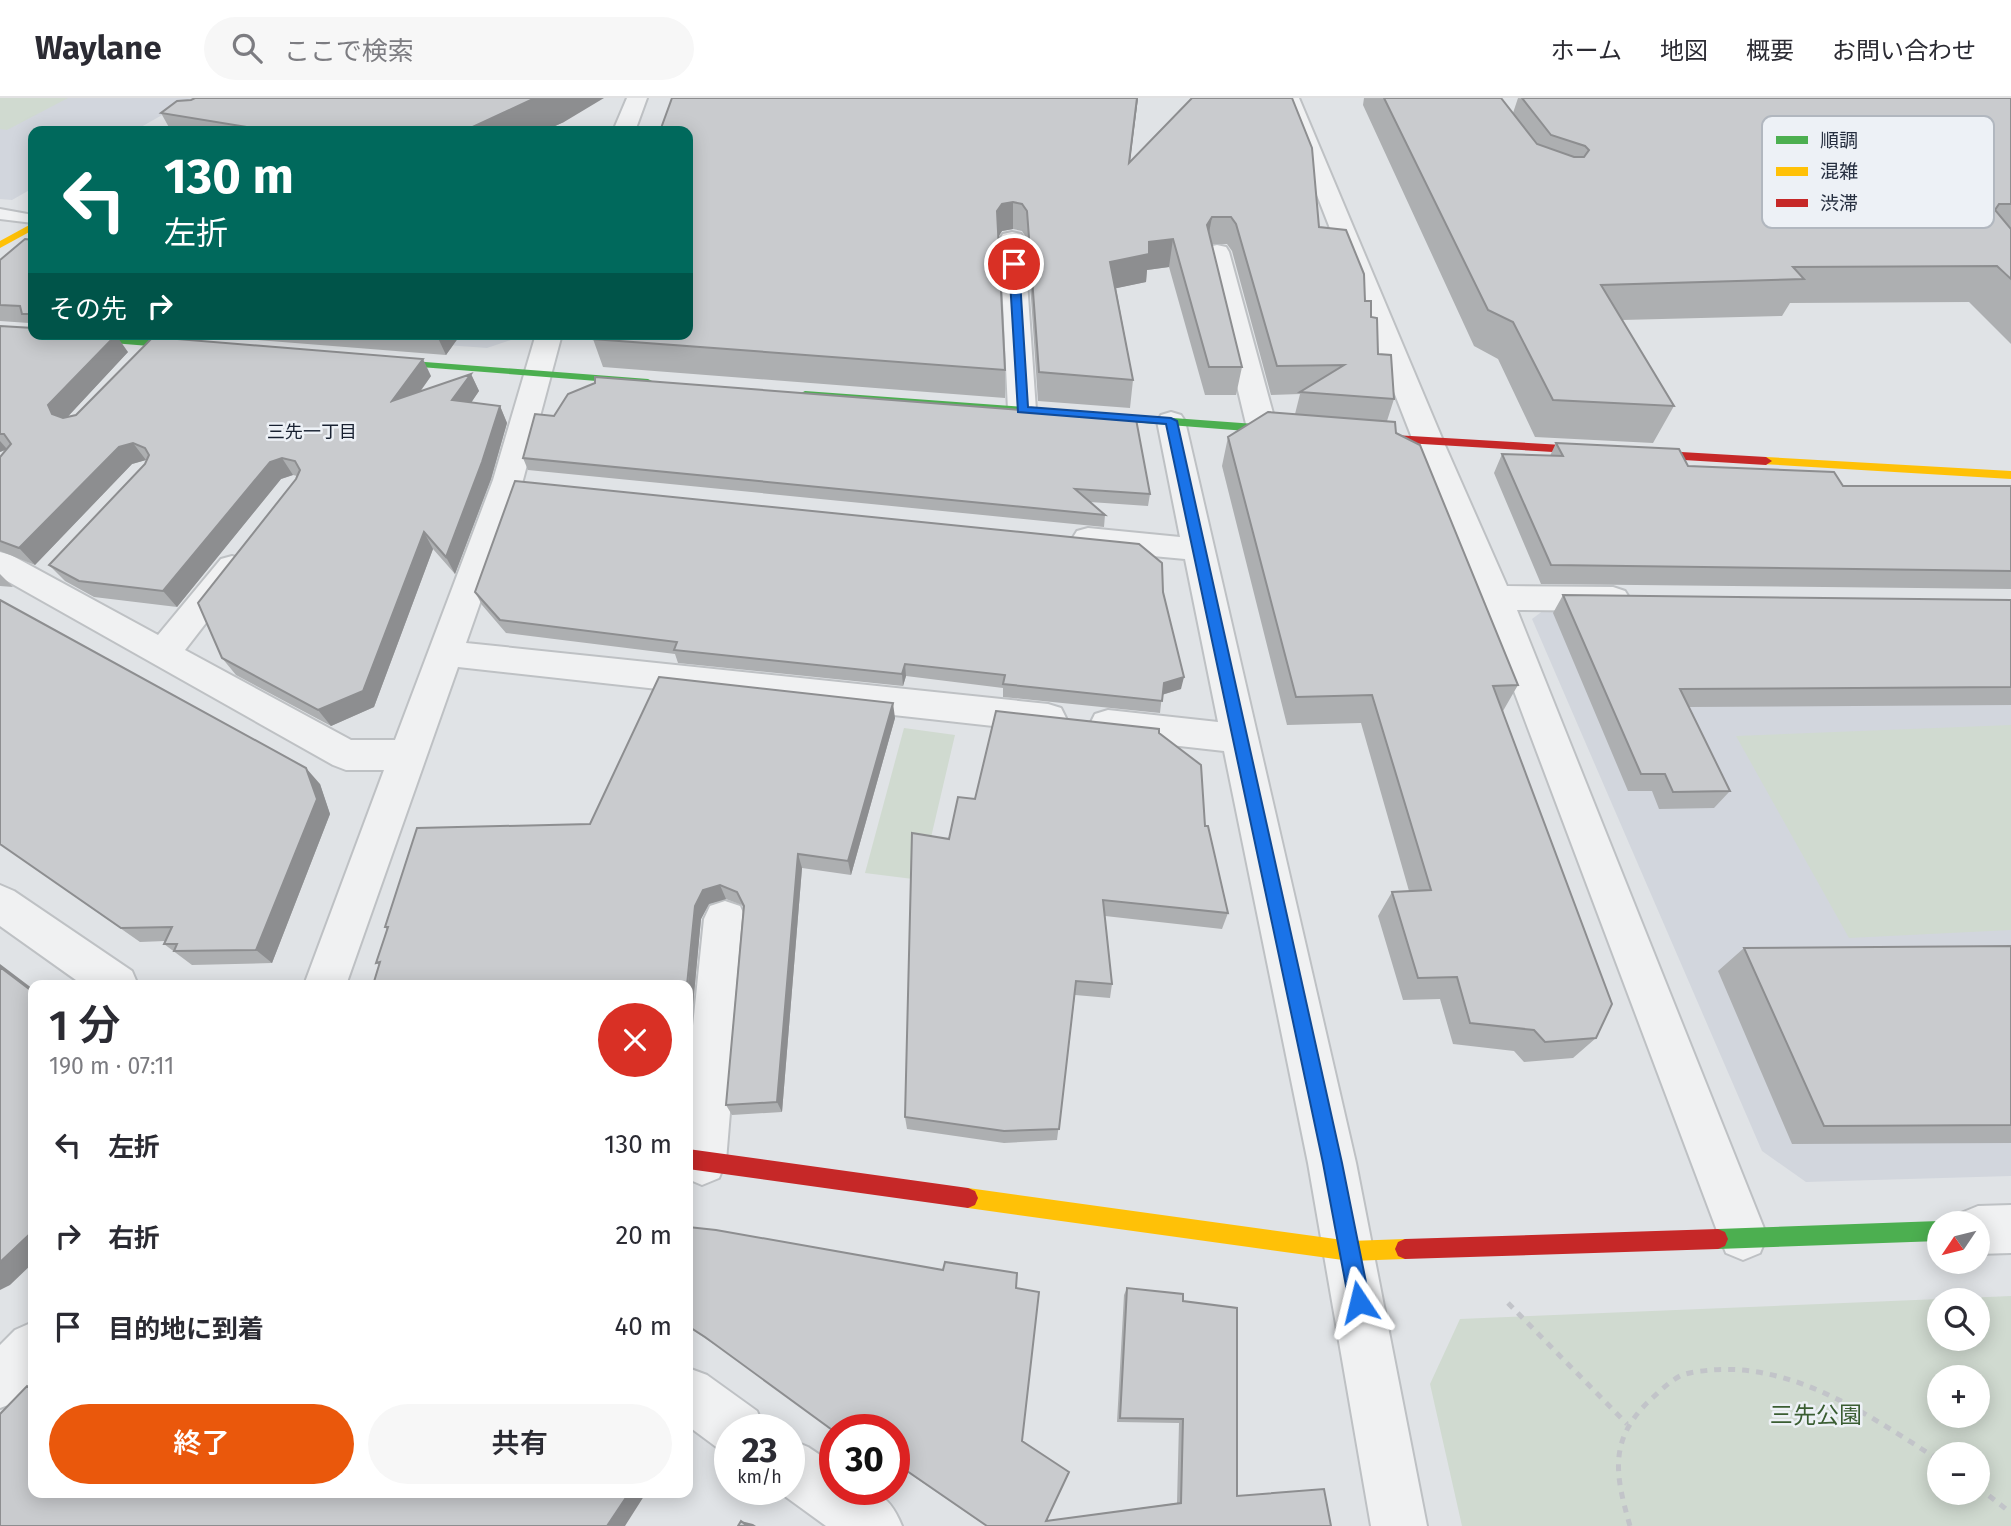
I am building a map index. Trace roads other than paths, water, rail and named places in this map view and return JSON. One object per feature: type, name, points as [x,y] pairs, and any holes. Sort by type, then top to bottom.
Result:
[{"type":"street","points":[[626,126],[637,98]]},
{"type":"street","points":[[1289,98],[1429,443],[1496,598],[1743,1236]]},
{"type":"street","points":[[0,245],[28,229]]},
{"type":"street","points":[[1012,239],[1022,410]]},
{"type":"street","points":[[1217,252],[1262,428]]},
{"type":"street","points":[[109,340],[210,348]]},
{"type":"street","points":[[327,980],[445,653],[519,481],[535,374],[547,340]]},
{"type":"street","points":[[136,363],[155,344]]},
{"type":"street","points":[[361,360],[660,383]]},
{"type":"street","points":[[785,392],[1318,433]]},
{"type":"street","points":[[1171,421],[1242,739],[1350,1251],[1399,1526]]},
{"type":"street","points":[[1345,435],[1429,443],[2011,475]]},
{"type":"street","points":[[1056,536],[1201,550]]},
{"type":"street","points":[[163,653],[253,540]]},
{"type":"street","points":[[0,563],[48,575],[163,653],[346,755],[409,755]]},
{"type":"street","points":[[1496,598],[1642,600]]},
{"type":"street","points":[[445,653],[1242,739]]},
{"type":"street","points":[[0,903],[110,980]]},
{"type":"street","points":[[725,919],[695,1160],[1350,1251],[1927,1231]]},
{"type":"street","points":[[1990,1230],[2011,1229]]},
{"type":"street","points":[[0,1381],[28,1353]]},
{"type":"street","points":[[693,1398],[716,1414]]},
{"type":"street","points":[[805,1477],[874,1526]]},
{"type":"lane","points":[[0,214],[28,218]]},
{"type":"district","name":"三先一丁目","points":[[312,432]]},
{"type":"park label","name":"三先公園","points":[[1816,1415]]}]
